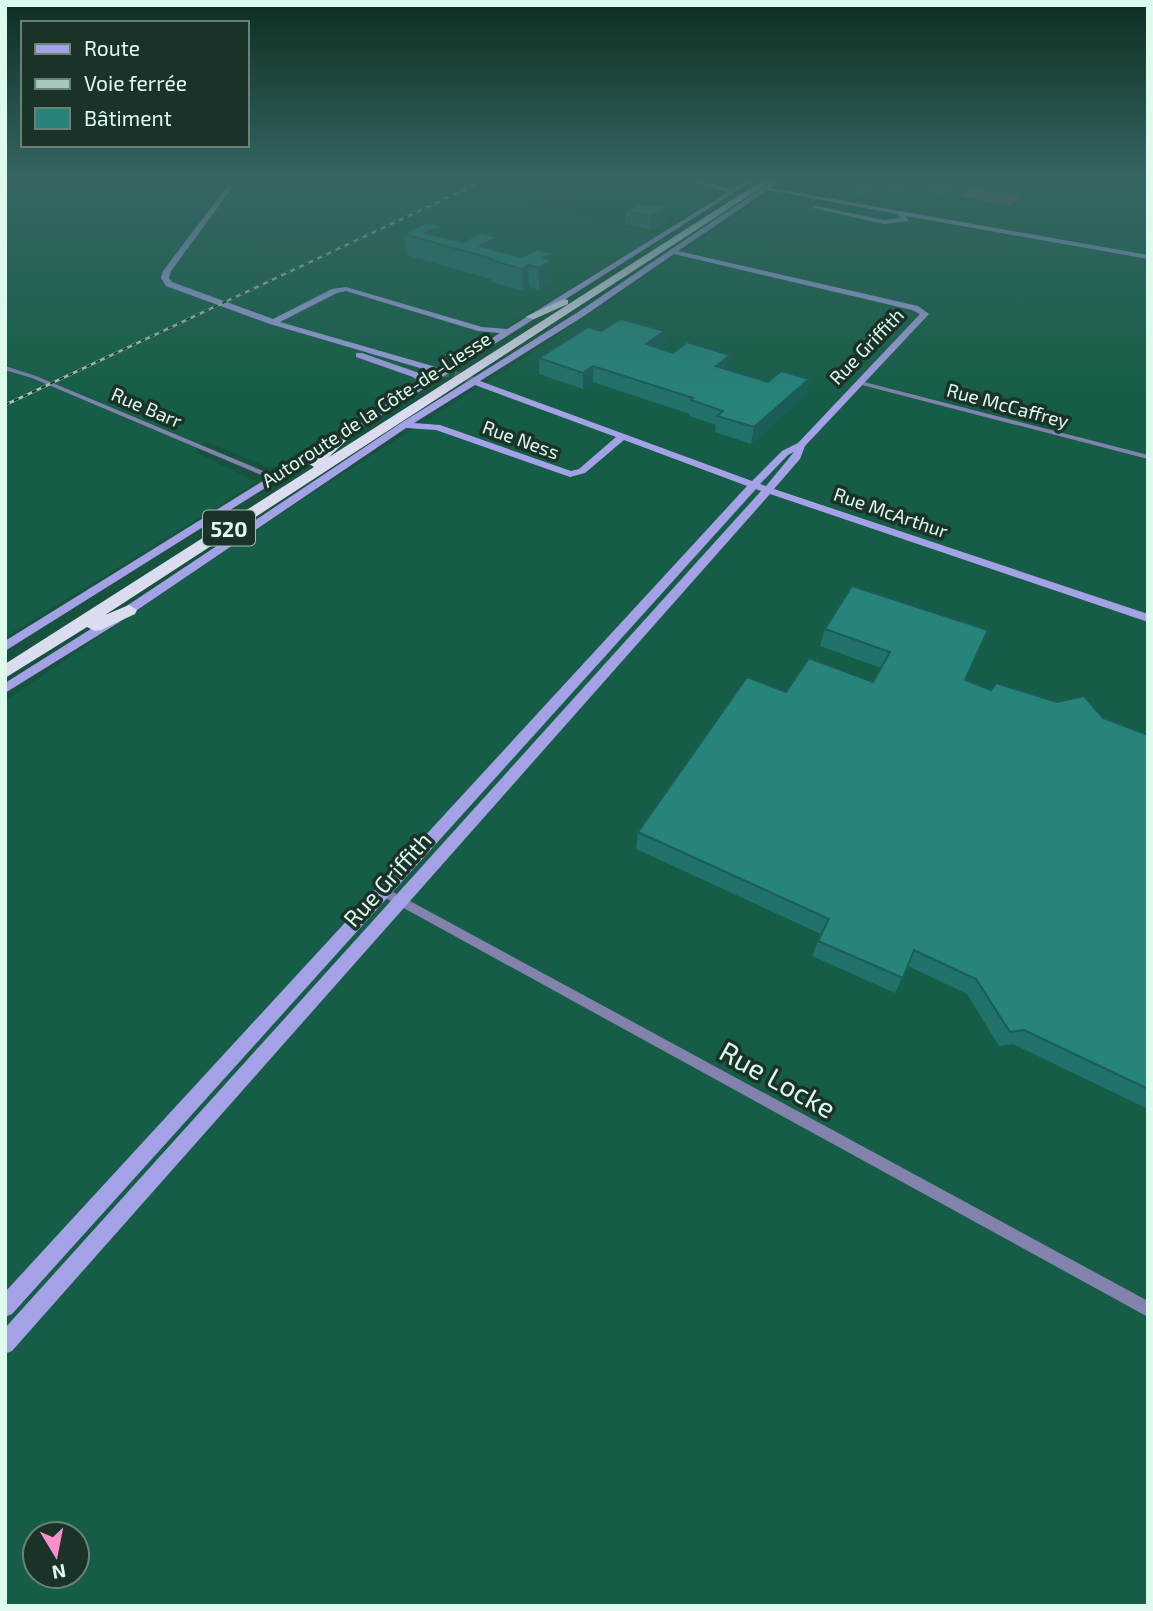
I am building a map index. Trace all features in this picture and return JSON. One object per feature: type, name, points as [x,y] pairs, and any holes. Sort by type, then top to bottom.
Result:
[{"type":"highway","name":"Autoroute de la Côte-de-Liesse","points":[[471,374],[647,255]]},
{"type":"highway","name":"Autoroute de la Côte-de-Liesse","points":[[5,662],[445,381],[471,374],[652,255]]},
{"type":"highway","points":[[530,317],[600,285]]},
{"type":"highway","points":[[525,339],[596,304]]},
{"type":"highway","name":"Autoroute de la Côte-de-Liesse","points":[[5,674],[445,381]]},
{"type":"highway","points":[[307,470],[350,431]]},
{"type":"highway","points":[[5,674],[129,610]]},
{"type":"street","points":[[179,255],[165,278],[177,289],[445,381]]},
{"type":"street","points":[[471,374],[498,340],[509,332],[637,255]]},
{"type":"street","points":[[471,374],[596,304],[666,255]]},
{"type":"street","name":"Rue Griffith","points":[[5,1344],[393,896],[499,766],[764,483],[797,457],[801,445],[923,317],[924,311],[690,255]]},
{"type":"street","points":[[273,322],[335,291],[346,289],[481,329],[509,332]]},
{"type":"street","points":[[273,322],[291,332],[420,376],[445,381]]},
{"type":"street","points":[[481,329],[498,340]]},
{"type":"street","name":"Rue Barr","points":[[5,368],[25,373],[276,478]]},
{"type":"street","name":"Rue McArthur","points":[[471,374],[624,436],[1148,608]]},
{"type":"street","points":[[5,689],[129,610],[423,414],[445,381]]},
{"type":"street","points":[[5,647],[350,431],[445,381]]},
{"type":"street","name":"Rue McCaffrey","points":[[860,383],[1148,457]]},
{"type":"street","name":"Rue Ness","points":[[423,414],[437,427]]},
{"type":"street","name":"Rue Ness","points":[[404,425],[437,427],[573,474],[583,471],[624,436]]},
{"type":"street","name":"Rue Griffith","points":[[5,1307],[393,896],[513,774],[764,483]]},
{"type":"street","name":"Rue McArthur","points":[[764,483],[1148,618]]},
{"type":"street","points":[[542,718],[557,725]]},
{"type":"street","points":[[499,766],[513,774]]},
{"type":"street","name":"Rue Locke","points":[[393,896],[1148,1309]]},
{"type":"shaded area","points":[[5,255],[625,255],[499,329],[483,343],[430,373],[282,467],[268,467],[207,442],[193,451],[257,482],[5,637]]},
{"type":"shaded area","points":[[677,255],[1148,255],[1148,1606],[5,1606],[5,701],[281,513],[495,377]]},
{"type":"building","points":[[479,255],[549,255],[544,258],[552,260],[539,268],[528,265],[522,269],[490,260],[493,259]]},
{"type":"building","points":[[621,319],[665,331],[646,344],[673,353],[687,342],[730,355],[716,366],[768,382],[781,371],[809,379],[754,427],[717,416],[723,411],[691,400],[693,398],[593,366],[583,373],[539,358],[588,327],[601,331]]},
{"type":"building","points":[[852,586],[988,630],[965,680],[991,690],[996,683],[1057,702],[1084,696],[1103,718],[1148,735],[1148,1089],[1024,1030],[1010,1032],[976,979],[914,950],[903,978],[818,941],[829,919],[638,832],[747,677],[786,692],[809,658],[873,682],[890,652],[825,629]]},
{"type":"tunnel","points":[[441,371],[478,383]]},
{"type":"railway","points":[[5,405],[325,255]]}]
